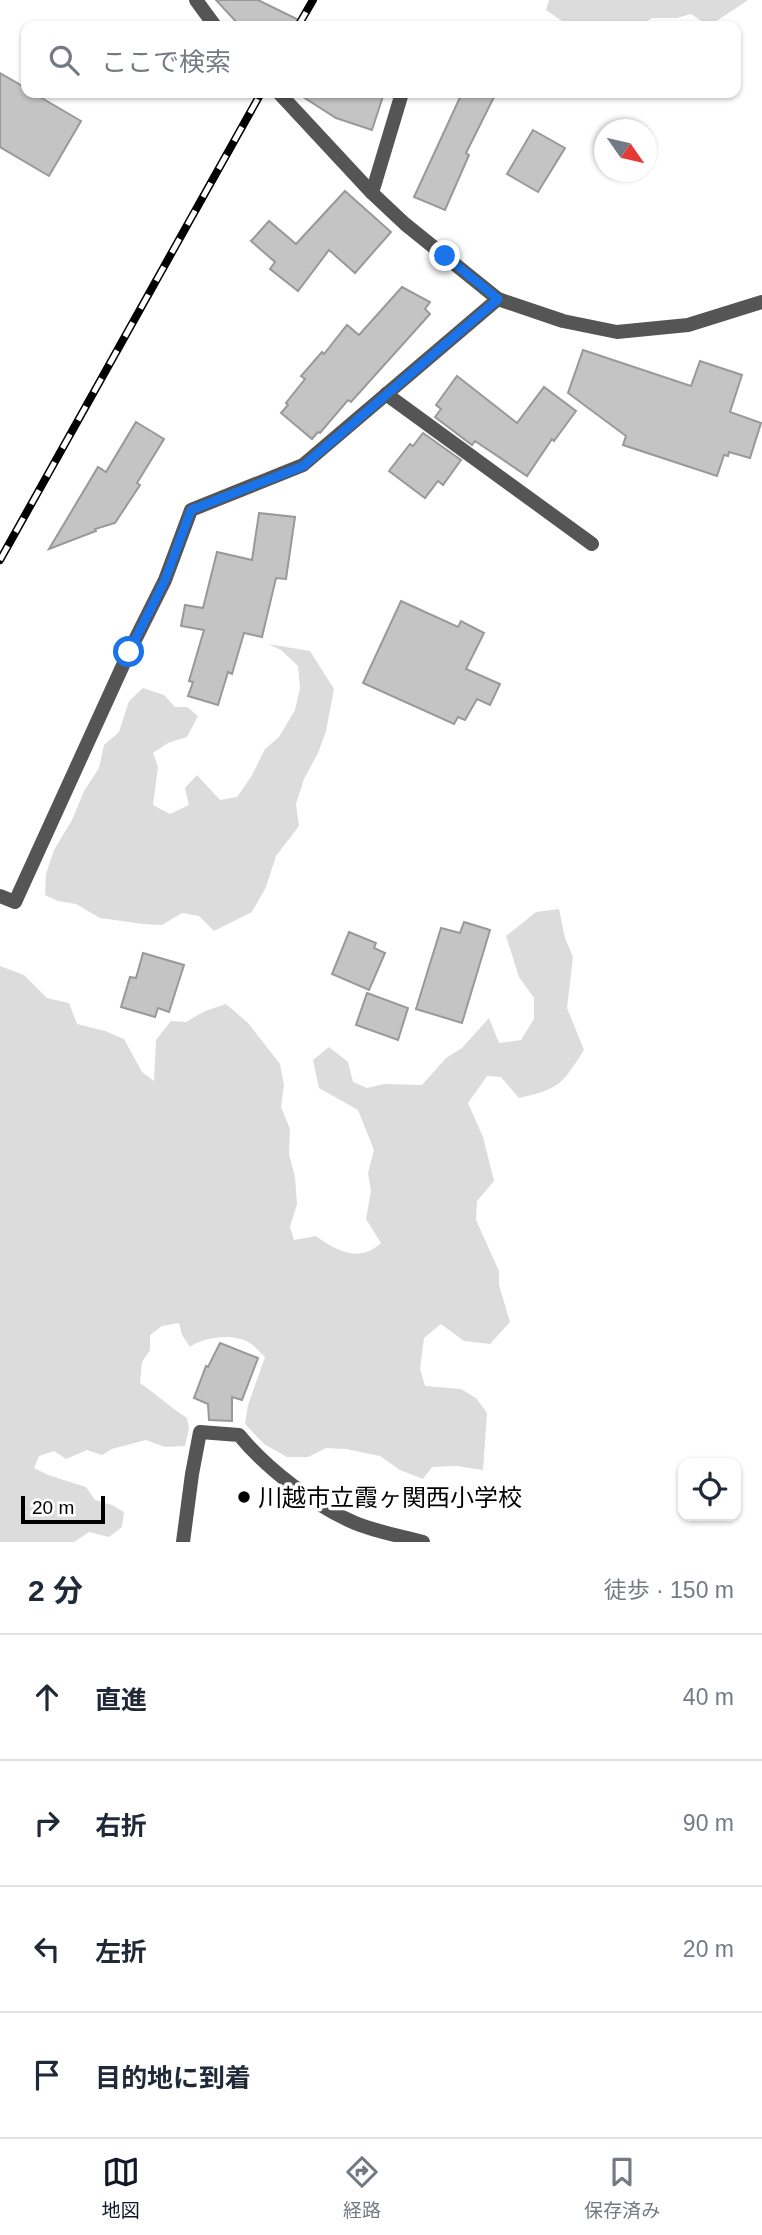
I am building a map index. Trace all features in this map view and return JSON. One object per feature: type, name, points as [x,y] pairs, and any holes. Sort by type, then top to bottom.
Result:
[{"type":"street","points":[[196,0],[211,21]]},
{"type":"street","points":[[284,98],[372,193],[405,224],[498,299],[564,321],[617,332],[688,326],[762,302]]},
{"type":"street","points":[[372,193],[400,98]]},
{"type":"street","points":[[0,896],[15,902],[129,652],[165,580],[191,510],[303,466],[498,299]]},
{"type":"street","points":[[386,394],[592,544]]},
{"type":"street","points":[[183,1542],[200,1432],[239,1435],[253,1451],[313,1501],[362,1525],[424,1542]]},
{"type":"shaded area","points":[[549,0],[748,0],[716,21],[702,21],[691,14],[677,18],[652,18],[647,21],[562,21],[546,10]]},
{"type":"shaded area","points":[[268,644],[310,651],[334,689],[326,731],[304,779],[296,804],[299,826],[276,856],[266,887],[252,912],[214,931],[199,916],[182,913],[162,925],[143,924],[100,918],[76,904],[58,901],[45,895],[46,874],[54,850],[99,768],[104,745],[119,732],[129,701],[143,688],[164,695],[175,707],[187,707],[198,716],[187,737],[168,743],[153,753],[158,767],[153,805],[170,814],[189,805],[185,788],[197,775],[220,800],[237,797],[265,749],[279,737],[295,710],[300,688],[298,666],[281,650]]},
{"type":"shaded area","points":[[559,909],[565,938],[573,957],[567,1008],[584,1050],[565,1078],[552,1088],[519,1098],[501,1077],[487,1076],[468,1103],[483,1137],[494,1181],[477,1201],[476,1220],[499,1271],[499,1285],[510,1322],[490,1344],[464,1341],[441,1324],[424,1338],[420,1369],[425,1386],[461,1389],[476,1398],[487,1413],[483,1470],[457,1466],[432,1467],[423,1479],[400,1470],[380,1456],[346,1449],[326,1448],[308,1457],[287,1457],[264,1444],[245,1424],[248,1405],[265,1357],[242,1339],[210,1339],[190,1347],[182,1335],[179,1323],[162,1326],[150,1335],[150,1350],[142,1362],[140,1383],[187,1418],[189,1429],[185,1446],[165,1447],[146,1440],[112,1449],[102,1455],[87,1450],[66,1459],[54,1451],[39,1456],[34,1468],[86,1487],[95,1500],[124,1512],[122,1527],[109,1537],[89,1532],[74,1542],[0,1542],[0,966],[24,975],[47,998],[69,1003],[77,1024],[124,1039],[142,1072],[154,1081],[156,1040],[171,1021],[186,1022],[205,1011],[226,1004],[248,1023],[280,1064],[284,1085],[281,1107],[290,1129],[289,1154],[295,1177],[297,1204],[290,1227],[294,1240],[316,1236],[340,1250],[356,1254],[373,1249],[381,1243],[366,1219],[371,1191],[368,1173],[374,1150],[358,1110],[319,1088],[313,1060],[329,1047],[348,1062],[353,1082],[367,1088],[384,1084],[422,1085],[446,1058],[462,1048],[489,1018],[499,1043],[521,1040],[534,1019],[534,998],[519,977],[506,936],[536,912]]},
{"type":"building","points":[[216,0],[258,0],[301,21],[235,21]]},
{"type":"building","points":[[0,73],[21,85],[21,98],[42,98],[81,121],[49,176],[0,147]]},
{"type":"building","points":[[305,98],[382,98],[372,130],[336,118]]},
{"type":"building","points":[[460,98],[494,98],[466,153],[469,155],[445,210],[414,197]]},
{"type":"building","points":[[533,130],[565,148],[538,192],[507,174]]},
{"type":"building","points":[[345,191],[391,232],[355,273],[329,250],[298,291],[270,269],[275,262],[251,241],[269,221],[296,244]]},
{"type":"building","points":[[402,287],[430,302],[425,309],[430,314],[351,402],[348,400],[312,439],[281,413],[305,379],[301,376],[322,352],[324,354],[347,325],[359,335]]},
{"type":"building","points":[[583,350],[691,386],[700,361],[742,375],[730,412],[761,423],[750,458],[729,452],[728,456],[724,455],[717,476],[623,445],[626,436],[568,393]]},
{"type":"building","points":[[457,376],[517,423],[544,387],[576,411],[554,441],[552,439],[527,476],[475,441],[472,445],[435,417],[441,409],[436,405]]},
{"type":"building","points":[[136,422],[164,439],[137,483],[140,485],[115,523],[49,549],[98,467],[106,472]]},
{"type":"building","points":[[423,433],[461,460],[443,485],[438,481],[425,498],[389,471],[410,444],[413,446]]},
{"type":"building","points":[[259,513],[295,517],[286,579],[276,578],[262,637],[244,633],[232,674],[228,672],[218,705],[188,696],[193,682],[189,681],[204,630],[181,626],[185,605],[203,608],[217,552],[252,560]]},
{"type":"building","points":[[401,601],[458,627],[461,621],[484,633],[466,669],[500,684],[490,705],[477,699],[465,720],[458,717],[454,724],[363,683]]},
{"type":"building","points":[[464,922],[490,930],[462,1023],[416,1009],[441,928],[460,933]]},
{"type":"building","points":[[349,932],[376,943],[374,948],[385,953],[369,990],[332,974]]},
{"type":"building","points":[[143,953],[184,965],[169,1012],[158,1008],[155,1017],[121,1007],[130,977],[136,978]]},
{"type":"building","points":[[367,993],[408,1008],[398,1040],[356,1025]]},
{"type":"building","points":[[220,1343],[258,1358],[242,1400],[232,1397],[232,1421],[209,1420],[208,1404],[194,1398],[206,1366],[208,1367]]},
{"type":"railway","points":[[301,21],[313,0]]},
{"type":"railway","points":[[0,560],[258,98]]},
{"type":"place","name":"川越市立霞ヶ関西小学校","points":[[244,1497]]},
{"type":"route","points":[[129,652],[165,580],[191,510],[303,466],[498,299],[445,256]]}]
